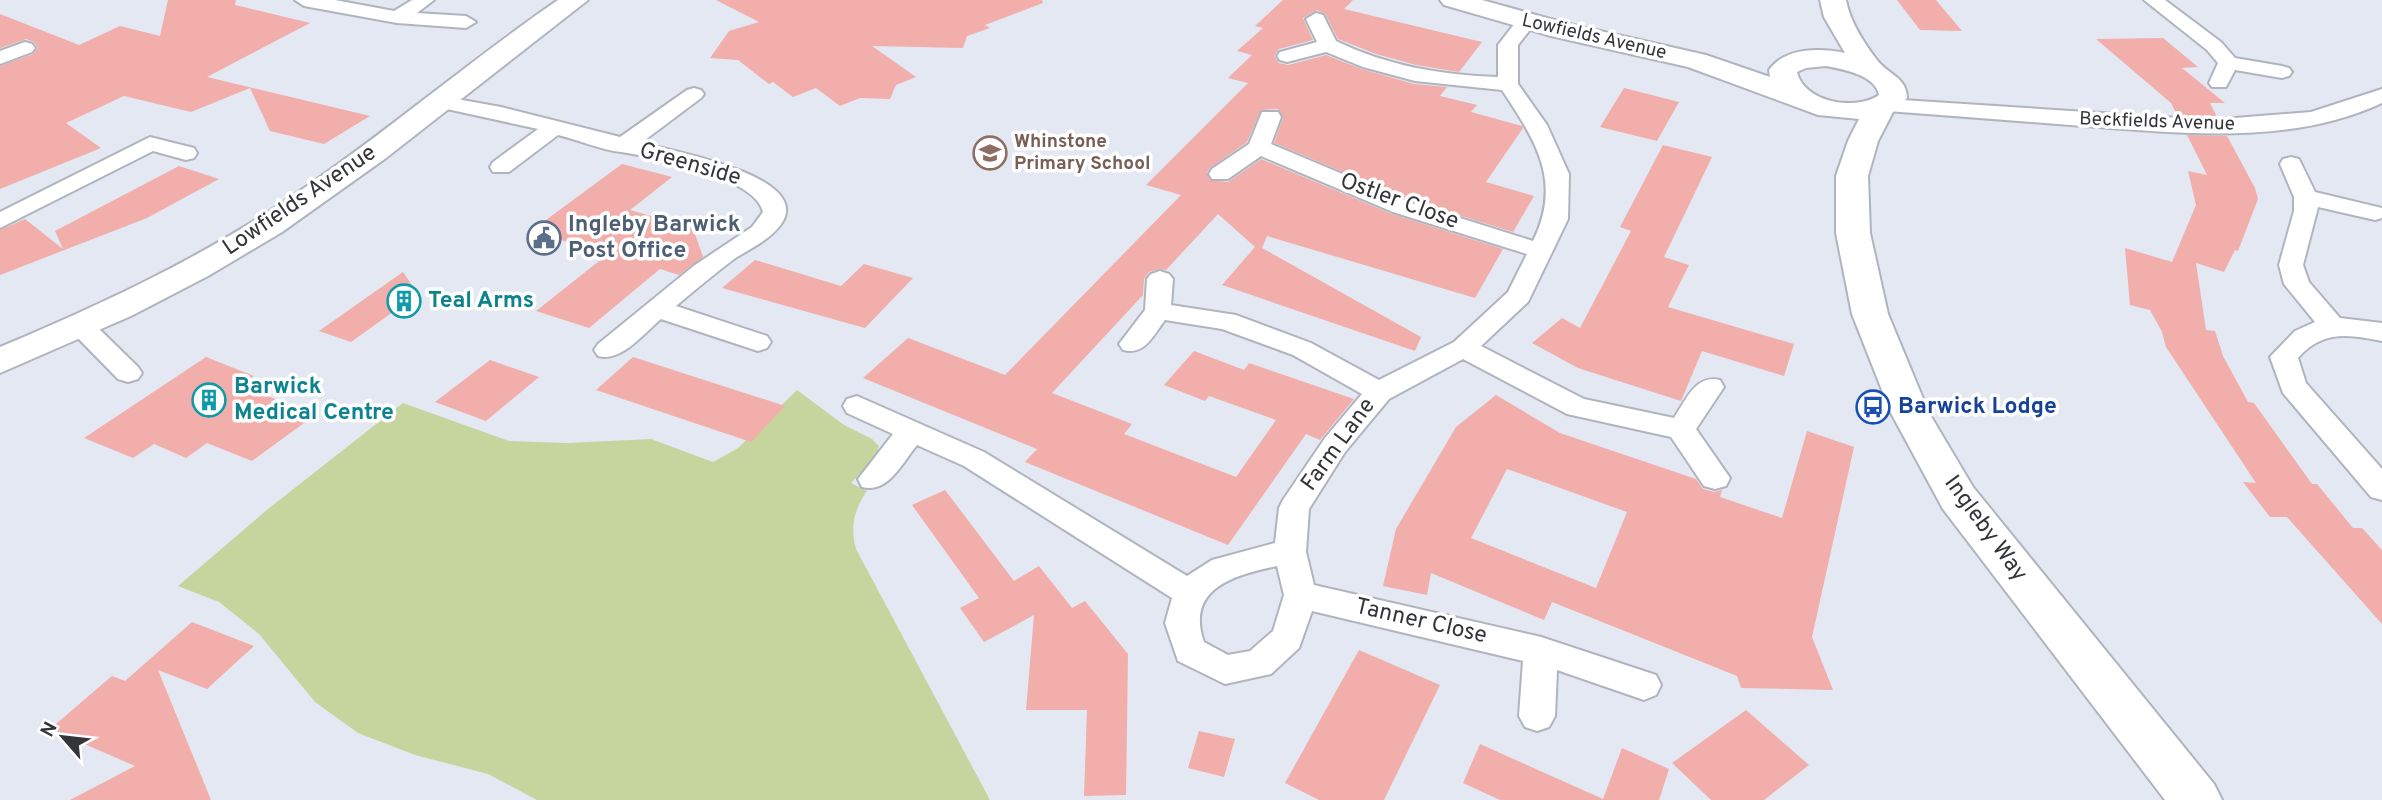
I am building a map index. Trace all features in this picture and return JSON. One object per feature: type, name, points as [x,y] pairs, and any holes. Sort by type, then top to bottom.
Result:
[{"type":"street","points":[[304,0],[397,17],[466,22]]},
{"type":"street","points":[[397,17],[425,0]]},
{"type":"street","name":"Lowfields Avenue","points":[[0,361],[82,327],[159,290],[239,245],[307,201],[575,0]]},
{"type":"street","name":"Lowfields Avenue","points":[[1453,0],[1525,22],[1696,61],[1842,111],[1880,90],[1836,60],[1696,61]]},
{"type":"street","points":[[2153,0],[2214,46],[2228,63],[2283,72]]},
{"type":"street","points":[[1798,61],[1816,48],[1833,7]]},
{"type":"street","points":[[1833,7],[1880,90]]},
{"type":"street","points":[[1316,19],[1328,45],[1348,55],[1438,79],[1508,84],[1508,45],[1525,22]]},
{"type":"street","points":[[1287,56],[1328,45]]},
{"type":"street","points":[[0,58],[25,48]]},
{"type":"street","name":"Ingleby Way","points":[[1798,61],[1783,70],[1782,79],[1787,88],[1809,101],[1852,176]]},
{"type":"street","points":[[2219,83],[2228,63]]},
{"type":"street","name":"Farm Lane","points":[[1191,594],[1182,620],[1190,651],[1225,670],[1259,664],[1287,638],[1300,595],[1290,552],[1294,508],[1335,445],[1378,392],[1463,348],[1519,296],[1556,219],[1558,174],[1536,125],[1508,84]]},
{"type":"street","name":"Ingleby Way","points":[[1880,90],[1852,176],[1853,233],[1870,314],[1910,413],[1958,498],[2196,800]]},
{"type":"street","name":"Beckfields Avenue","points":[[1880,90],[2012,113],[2173,126],[2235,126],[2328,115],[2363,105],[2382,95]]},
{"type":"street","points":[[622,146],[694,94]]},
{"type":"street","name":"Greenside","points":[[440,102],[501,114],[726,172],[747,179],[771,197],[774,211],[771,221],[762,231],[718,259],[607,350]]},
{"type":"street","points":[[1220,174],[1259,147],[1270,117]]},
{"type":"street","points":[[131,128],[150,144],[186,153]]},
{"type":"street","points":[[501,167],[530,148],[553,128]]},
{"type":"street","points":[[0,221],[150,144]]},
{"type":"street","name":"Ostler Close","points":[[1259,147],[1401,207],[1541,250]]},
{"type":"street","points":[[2291,164],[2306,197],[2303,228],[2291,265],[2297,284],[2333,327]]},
{"type":"street","points":[[2306,197],[2375,213]]},
{"type":"street","points":[[1132,344],[1158,311],[1160,279]]},
{"type":"street","points":[[657,309],[758,342]]},
{"type":"street","points":[[1158,311],[1227,321],[1302,349],[1378,392]]},
{"type":"street","points":[[82,327],[128,373]]},
{"type":"street","points":[[2382,332],[2333,327],[2312,330],[2293,345],[2284,357],[2293,386],[2382,489]]},
{"type":"street","points":[[1463,348],[1520,380],[1577,407],[1681,429],[1715,478]]},
{"type":"street","points":[[1681,429],[1710,387]]},
{"type":"street","points":[[857,406],[974,459],[1191,594],[1205,578],[1245,561],[1290,552]]},
{"type":"street","points":[[873,479],[912,431]]},
{"type":"street","name":"Tanner Close","points":[[1300,595],[1541,651],[1644,685]]},
{"type":"street","points":[[1538,716],[1541,651]]},
{"type":"green space","points":[[797,390],[844,425],[872,439],[879,446],[875,458],[851,483],[867,491],[854,518],[856,549],[990,800],[537,800],[488,774],[415,755],[358,733],[315,702],[259,634],[219,602],[178,586],[268,509],[403,403],[509,441],[568,443],[651,439],[713,462],[738,448]]},
{"type":"building","points":[[168,0],[236,0],[235,5],[310,23],[207,77],[370,116],[324,144],[270,131],[250,88],[191,112],[124,96],[66,123],[101,148],[0,189],[0,66],[33,54],[38,48],[34,42],[26,39],[0,48],[0,14],[79,45],[120,26],[160,36]]},
{"type":"building","points":[[716,0],[1042,0],[1043,3],[985,25],[990,28],[967,36],[963,48],[872,46],[916,77],[896,85],[890,99],[860,98],[840,106],[816,88],[793,97],[773,82],[769,84],[738,60],[710,58],[729,31],[759,22]]},
{"type":"building","points":[[1283,0],[1353,0],[1344,9],[1482,42],[1459,72],[1416,65],[1376,54],[1338,39],[1325,14],[1317,10],[1303,18],[1313,40],[1279,49],[1274,56],[1279,63],[1288,65],[1326,55],[1414,84],[1447,87],[1440,96],[1477,105],[1471,112],[1522,126],[1486,182],[1534,196],[1513,232],[1410,200],[1274,143],[1283,118],[1278,109],[1261,110],[1247,142],[1210,168],[1207,173],[1210,180],[1228,182],[1261,159],[1392,214],[1503,249],[1475,298],[1267,236],[1262,248],[1421,337],[1415,351],[1222,285],[1255,247],[1218,214],[1166,270],[1149,272],[1144,279],[1143,295],[1052,393],[1132,424],[1124,434],[1236,477],[1276,420],[1209,396],[1205,401],[1164,385],[1194,351],[1244,370],[1249,363],[1354,399],[1320,440],[1306,434],[1228,545],[1025,462],[1037,449],[863,378],[908,338],[1005,375],[1181,195],[1146,185],[1248,83],[1228,78],[1252,55],[1237,51],[1263,28],[1255,26]]},
{"type":"building","points":[[1897,0],[1936,0],[1962,31],[1920,30]]},
{"type":"building","points":[[2163,38],[2198,67],[2182,68],[2225,103],[2210,103],[2217,117],[2177,115],[2171,103],[2096,39]]},
{"type":"building","points":[[1624,88],[1679,102],[1657,141],[1600,127]]},
{"type":"building","points":[[2187,135],[2227,136],[2255,188],[2258,199],[2238,251],[2235,250],[2224,272],[2196,263],[2206,330],[2215,331],[2223,356],[2248,402],[2254,403],[2312,484],[2317,484],[2353,528],[2362,528],[2382,550],[2382,624],[2287,517],[2270,517],[2243,482],[2256,483],[2166,347],[2162,332],[2150,310],[2130,305],[2125,248],[2172,262],[2196,205],[2188,171],[2207,175]]},
{"type":"building","points":[[1663,145],[1712,157],[1664,257],[1689,265],[1668,307],[1794,344],[1784,376],[1702,351],[1681,401],[1578,368],[1532,343],[1562,318],[1580,328],[1631,231],[1620,227]]},
{"type":"building","points":[[622,164],[672,177],[630,210],[693,228],[703,257],[679,275],[660,269],[589,328],[536,311],[608,254],[531,231]]},
{"type":"building","points":[[179,166],[219,179],[147,218],[0,275],[0,230],[25,219],[63,249],[55,231]]},
{"type":"building","points":[[755,260],[841,286],[864,264],[913,278],[865,328],[722,288]]},
{"type":"building","points":[[403,272],[418,294],[351,342],[319,331]]},
{"type":"building","name":"Barwick Medical Centre","points":[[206,357],[254,376],[240,385],[315,415],[252,461],[207,443],[186,458],[154,444],[133,458],[84,438]]},
{"type":"building","points":[[633,357],[785,406],[751,442],[596,390]]},
{"type":"building","points":[[490,360],[539,377],[486,421],[435,402]]},
{"type":"building","points":[[1496,395],[1560,433],[1696,479],[1703,489],[1714,492],[1722,490],[1720,497],[1782,518],[1807,431],[1854,447],[1812,637],[1833,690],[1741,688],[1737,676],[1552,602],[1544,620],[1431,573],[1427,595],[1383,586],[1396,529],[1456,427]],"holes":[[[1507,469],[1627,512],[1596,588],[1471,538]]]},
{"type":"building","points":[[945,490],[1014,581],[1039,566],[1072,608],[1085,601],[1128,654],[1126,795],[1084,796],[1087,710],[1026,710],[1034,615],[984,642],[960,608],[979,598],[912,505]]},
{"type":"building","points":[[192,622],[254,646],[207,689],[158,670],[211,800],[70,800],[135,766],[50,729],[112,676],[125,681]]},
{"type":"building","points":[[1359,650],[1440,685],[1384,800],[1319,800],[1285,783]]},
{"type":"building","points":[[1746,710],[1809,765],[1764,800],[1711,800],[1672,763]]},
{"type":"building","points":[[1199,731],[1235,739],[1224,777],[1188,768]]},
{"type":"building","points":[[1480,744],[1603,799],[1622,748],[1669,769],[1659,800],[1500,800],[1463,783]]},
{"type":"place","name":"Whinstone Primary School","points":[[990,153]]},
{"type":"place","name":"Ingleby Barwick Post Office","points":[[544,238]]},
{"type":"place","name":"Teal Arms","points":[[404,301]]},
{"type":"place","name":"Barwick Medical Centre","points":[[209,400]]},
{"type":"place","name":"Barwick Lodge","points":[[1873,407]]}]
